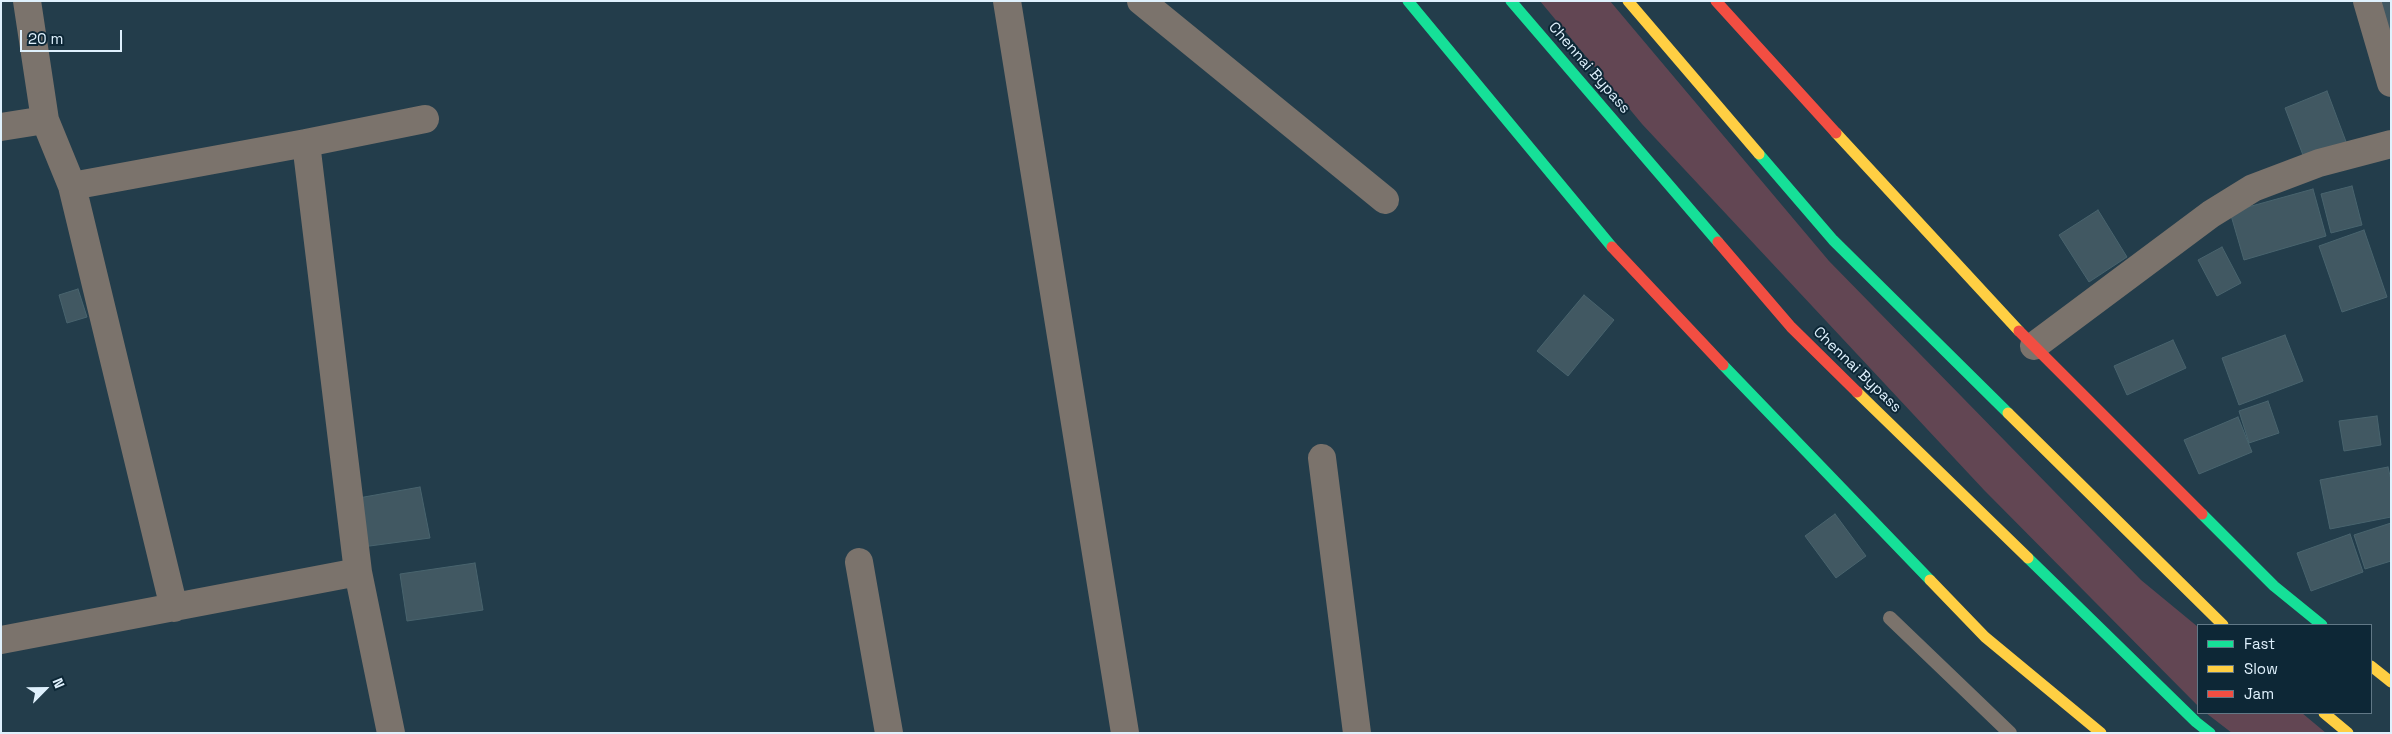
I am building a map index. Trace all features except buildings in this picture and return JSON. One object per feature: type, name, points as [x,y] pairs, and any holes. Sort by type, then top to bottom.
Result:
[{"type":"main road","points":[[1408,1],[1627,265],[1985,636],[2101,733]]},
{"type":"main road","name":"Chennai Bypass","points":[[1511,1],[1792,327],[2196,722],[2210,733]]},
{"type":"main road","points":[[1628,1],[1833,240],[2222,624]]},
{"type":"main road","points":[[1718,2],[1990,302],[2274,586],[2321,624]]},
{"type":"main road","points":[[2372,667],[2391,682]]},
{"type":"main road","points":[[2325,714],[2348,733]]},
{"type":"street","points":[[27,1],[45,120],[72,186],[174,608]]},
{"type":"street","points":[[1006,1],[1125,733]]},
{"type":"street","points":[[1142,1],[1386,200]]},
{"type":"street","points":[[2367,1],[2391,83]]},
{"type":"street","points":[[72,186],[425,119]]},
{"type":"street","points":[[1,127],[45,120]]},
{"type":"street","points":[[306,143],[358,572],[391,733]]},
{"type":"street","points":[[2034,346],[2211,214],[2253,188],[2319,163],[2391,144]]},
{"type":"street","points":[[1322,458],[1357,733]]},
{"type":"street","points":[[859,562],[889,733]]},
{"type":"street","points":[[1,640],[358,572]]},
{"type":"lane","points":[[1890,618],[2010,733]]},
{"type":"shaded area","points":[[1540,1],[1610,1],[1829,261],[2141,580],[2197,626],[2197,705],[1984,490],[1642,124]]},
{"type":"shaded area","points":[[2207,714],[2303,714],[2326,733],[2232,733]]},
{"type":"traffic: fast","points":[[1408,1],[1612,247]]},
{"type":"traffic: fast","points":[[1511,1],[1718,242]]},
{"type":"traffic: fast","points":[[1759,154],[1833,240],[2008,413]]},
{"type":"traffic: fast","points":[[1723,365],[1930,580]]},
{"type":"traffic: fast","points":[[2202,514],[2274,586],[2321,624]]},
{"type":"traffic: fast","points":[[2028,558],[2196,722],[2210,733]]},
{"type":"traffic: slow","points":[[1628,1],[1759,154]]},
{"type":"traffic: slow","points":[[1836,133],[2019,331]]},
{"type":"traffic: slow","points":[[1857,392],[2028,558]]},
{"type":"traffic: slow","points":[[2008,413],[2222,624]]},
{"type":"traffic: slow","points":[[1930,580],[1985,637],[2101,733]]},
{"type":"traffic: slow","points":[[2372,667],[2391,682]]},
{"type":"traffic: slow","points":[[2325,714],[2348,733]]},
{"type":"traffic: jam","points":[[1716,1],[1836,133]]},
{"type":"traffic: jam","points":[[1718,242],[1791,327],[1857,392]]},
{"type":"traffic: jam","points":[[1612,247],[1723,365]]},
{"type":"traffic: jam","points":[[2019,331],[2202,514]]}]
